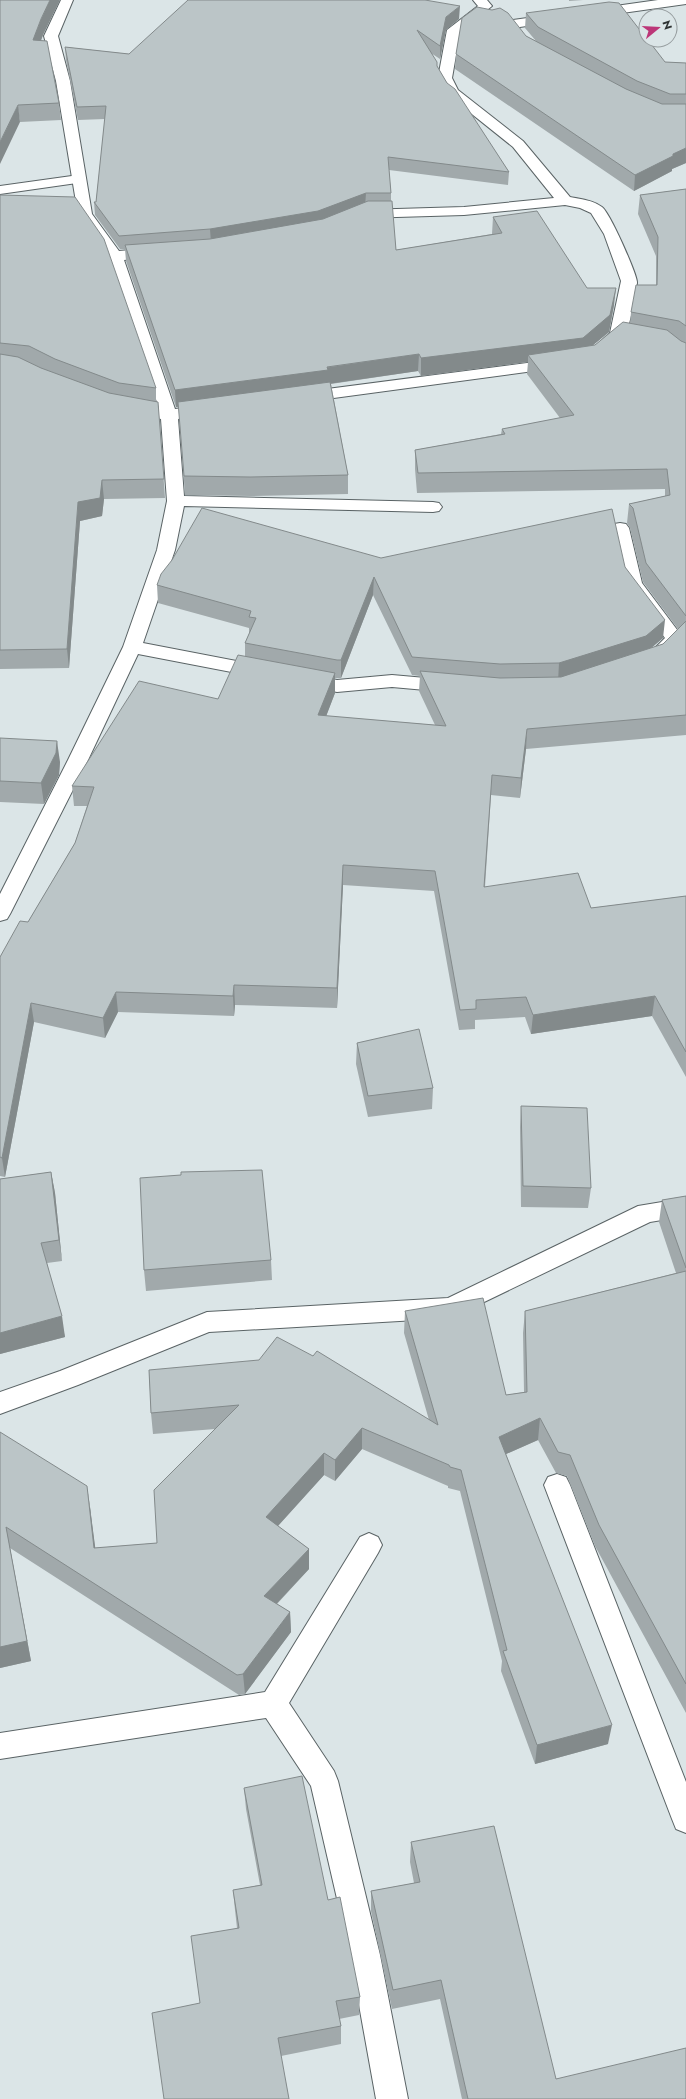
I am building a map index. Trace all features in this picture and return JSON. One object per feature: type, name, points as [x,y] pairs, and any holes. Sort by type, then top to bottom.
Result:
[{"type":"street","points":[[0,914],[78,760],[132,647],[166,550],[176,501],[169,415],[115,256],[85,214],[63,81],[51,36],[67,0]]},
{"type":"street","points":[[581,14],[686,0]]},
{"type":"street","points":[[495,12],[522,35]]},
{"type":"street","points":[[565,201],[518,144],[453,92],[444,78],[454,30],[495,12],[566,16]]},
{"type":"street","points":[[0,190],[79,179]]},
{"type":"street","points":[[352,218],[366,212],[464,211],[565,201],[584,204],[597,210],[611,234],[629,281],[625,336],[593,355]]},
{"type":"street","points":[[115,256],[167,252]]},
{"type":"street","points":[[288,399],[571,362]]},
{"type":"street","points":[[110,405],[169,415],[224,407]]},
{"type":"street","points":[[176,501],[433,507]]},
{"type":"street","points":[[620,528],[633,584],[675,639],[652,659],[638,664]]},
{"type":"street","points":[[132,647],[337,686],[392,681],[468,687]]},
{"type":"street","points":[[0,1403],[69,1378],[207,1322],[451,1308],[646,1212],[686,1207]]},
{"type":"street","points":[[557,1485],[686,1819]]},
{"type":"street","points":[[273,1704],[369,1545]]},
{"type":"street","points":[[0,1746],[273,1704]]},
{"type":"street","points":[[273,1704],[324,1781],[365,1955],[392,2099]]},
{"type":"building","points":[[0,0],[50,0],[33,40],[47,41],[59,103],[18,105],[0,142]]},
{"type":"building","points":[[188,0],[425,0],[460,6],[446,17],[440,46],[417,30],[437,62],[437,66],[447,83],[455,89],[509,172],[388,157],[391,193],[366,193],[318,211],[210,229],[119,236],[94,202],[96,202],[106,106],[77,107],[65,47],[129,54]]},
{"type":"building","points":[[609,2],[619,3],[638,28],[638,48],[654,48],[665,62],[686,63],[686,94],[670,94],[637,81],[538,27],[526,13]]},
{"type":"building","points":[[477,7],[492,10],[500,8],[508,13],[526,36],[626,89],[662,104],[686,104],[686,148],[635,175],[456,54],[462,18]]},
{"type":"building","points":[[686,189],[686,326],[679,321],[631,312],[636,285],[657,285],[658,237],[640,195]]},
{"type":"building","points":[[0,195],[75,197],[104,239],[156,388],[119,383],[55,359],[29,346],[0,343]]},
{"type":"building","points":[[368,201],[392,201],[396,250],[502,233],[493,217],[537,211],[587,288],[616,288],[610,315],[583,338],[421,358],[419,354],[327,367],[328,370],[175,390],[125,245],[210,239],[323,219]]},
{"type":"building","points":[[623,322],[667,330],[686,343],[686,616],[646,563],[633,508],[629,504],[670,495],[667,469],[418,473],[415,450],[505,434],[502,429],[574,415],[528,355],[595,345]]},
{"type":"building","points":[[0,354],[18,357],[41,368],[109,393],[158,402],[164,479],[102,480],[100,498],[78,502],[67,649],[0,650]]},
{"type":"building","points":[[330,382],[348,475],[250,477],[184,476],[178,402]]},
{"type":"building","points":[[202,508],[381,558],[612,509],[625,567],[665,620],[646,636],[559,663],[500,664],[412,657],[374,577],[341,660],[245,643],[256,618],[249,617],[251,611],[157,585],[161,574],[172,560]]},
{"type":"building","points":[[686,621],[686,715],[527,729],[521,778],[492,775],[484,887],[578,873],[591,908],[686,896],[686,1052],[655,996],[533,1015],[526,997],[476,1000],[476,1009],[460,1010],[435,871],[343,865],[337,988],[234,985],[233,996],[116,992],[103,1018],[31,1003],[2,1158],[0,1157],[0,957],[20,921],[28,922],[75,843],[94,787],[72,786],[139,681],[218,699],[238,655],[335,673],[318,715],[446,726],[420,671],[500,678],[561,677],[663,644]]},
{"type":"building","points":[[0,738],[57,741],[56,753],[41,783],[0,781]]},
{"type":"building","points":[[419,1029],[433,1088],[368,1096],[357,1043]]},
{"type":"building","points":[[521,1106],[587,1108],[591,1188],[523,1186]]},
{"type":"building","points":[[262,1170],[271,1260],[144,1270],[140,1178],[181,1175],[181,1172]]},
{"type":"building","points":[[51,1172],[59,1240],[41,1243],[62,1316],[0,1333],[0,1179]]},
{"type":"building","points":[[686,1196],[686,1268],[662,1200]]},
{"type":"building","points":[[686,1271],[686,1684],[599,1525],[570,1455],[558,1452],[540,1418],[499,1437],[612,1725],[537,1745],[503,1651],[507,1650],[461,1470],[450,1467],[449,1465],[362,1428],[335,1460],[324,1453],[266,1517],[309,1549],[264,1596],[290,1612],[243,1674],[237,1675],[6,1527],[27,1641],[0,1647],[0,1432],[87,1486],[94,1548],[157,1543],[154,1490],[239,1405],[151,1413],[149,1370],[259,1360],[277,1337],[313,1356],[317,1351],[438,1425],[405,1311],[483,1298],[506,1395],[527,1392],[525,1311]]},
{"type":"building","points":[[302,1776],[328,1900],[340,1897],[360,1997],[336,2001],[341,2026],[278,2038],[289,2099],[164,2099],[152,2013],[200,2003],[191,1936],[239,1928],[233,1890],[262,1885],[244,1788]]},
{"type":"building","points":[[494,1826],[556,2079],[686,2048],[686,2099],[468,2099],[441,1980],[393,1990],[371,1891],[420,1882],[411,1842]]}]
